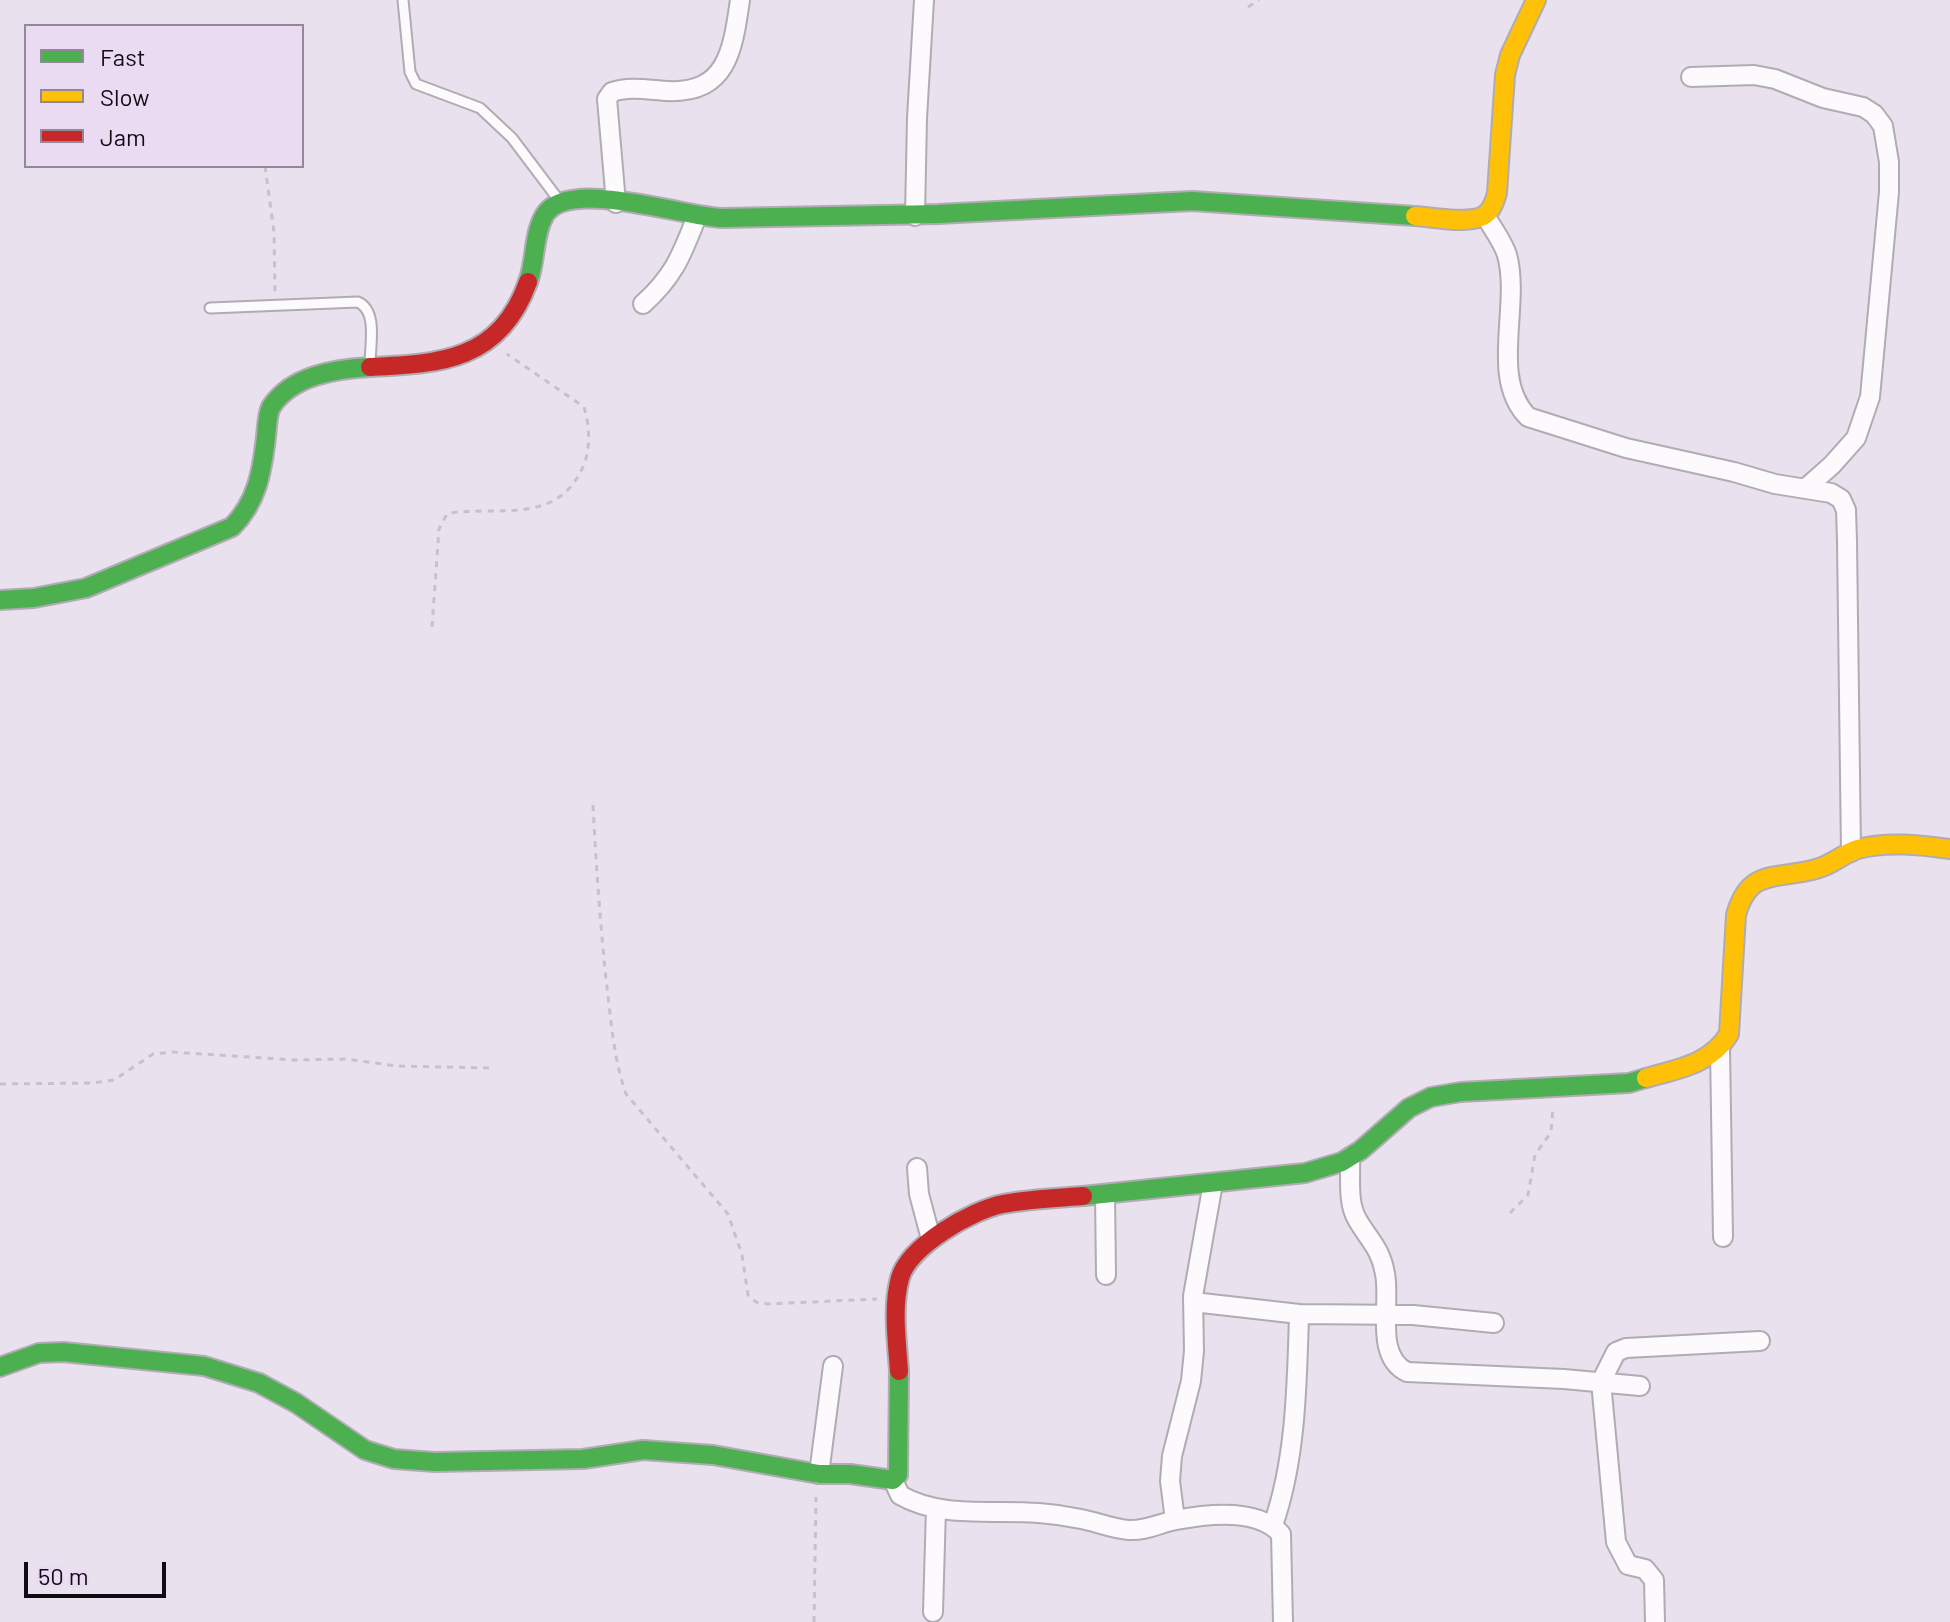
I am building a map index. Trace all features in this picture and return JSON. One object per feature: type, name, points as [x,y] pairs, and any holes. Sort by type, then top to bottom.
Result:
[{"type":"street","points":[[616,203],[607,99],[612,92],[622,89],[682,92],[701,87],[711,80],[721,72],[729,51],[740,0]]},
{"type":"street","points":[[915,216],[924,0]]},
{"type":"street","points":[[0,600],[34,598],[86,588],[232,527],[243,519],[255,500],[270,409],[276,400],[308,379],[336,371],[446,361],[485,344],[514,314],[531,275],[545,216],[559,202],[593,198],[712,218],[915,216],[1174,201],[1246,203],[1470,220],[1486,217],[1492,210],[1497,193],[1505,75],[1510,55],[1536,0]]},
{"type":"street","points":[[1691,77],[1754,75],[1775,79],[1823,98],[1863,107],[1874,114],[1883,126],[1889,162],[1888,205],[1870,397],[1856,438],[1806,488]]},
{"type":"street","points":[[643,304],[665,284],[679,261],[697,216]]},
{"type":"street","points":[[1486,217],[1507,256],[1511,290],[1510,387],[1517,406],[1528,417],[1626,448],[1775,484],[1831,493],[1841,499],[1846,510],[1851,852]]},
{"type":"street","points":[[893,1480],[898,1475],[900,1402],[897,1299],[900,1276],[915,1252],[952,1225],[1000,1204],[1305,1173],[1342,1162],[1409,1108],[1431,1097],[1461,1092],[1629,1083],[1696,1064],[1720,1049],[1729,1034],[1735,921],[1740,898],[1751,884],[1768,876],[1823,867],[1860,848],[1932,846],[1950,849]]},
{"type":"street","points":[[1720,1049],[1723,1237]]},
{"type":"street","points":[[1350,1157],[1353,1208],[1379,1251],[1385,1273],[1389,1354],[1396,1367],[1407,1372],[1640,1386]]},
{"type":"street","points":[[917,1168],[919,1194],[931,1239]]},
{"type":"street","points":[[1175,1520],[1171,1469],[1191,1381],[1193,1302],[1213,1183]]},
{"type":"street","points":[[1105,1194],[1106,1275]]},
{"type":"street","points":[[1193,1302],[1299,1314],[1387,1314],[1494,1323]]},
{"type":"street","points":[[1273,1525],[1285,1492],[1291,1453],[1299,1314]]},
{"type":"street","points":[[1655,1622],[1654,1580],[1645,1569],[1628,1565],[1616,1542],[1601,1382],[1616,1352],[1626,1348],[1760,1341]]},
{"type":"street","points":[[0,1367],[39,1353],[63,1352],[204,1366],[259,1383],[319,1417],[365,1450],[394,1459],[435,1462],[583,1459],[643,1450],[713,1455],[819,1474],[850,1474],[893,1480]]},
{"type":"street","points":[[819,1474],[833,1366]]},
{"type":"street","points":[[893,1480],[900,1495],[924,1506],[1038,1513],[1128,1530],[1175,1520],[1233,1516],[1261,1519],[1281,1534],[1283,1622]]},
{"type":"street","points":[[933,1612],[936,1508]]},
{"type":"lane","points":[[403,0],[410,72],[416,84],[480,108],[512,138],[559,202]]},
{"type":"lane","points":[[210,308],[351,301],[363,304],[370,316],[370,367]]},
{"type":"path","points":[[1248,7],[1259,0]]},
{"type":"path","points":[[265,168],[274,232],[275,304]]},
{"type":"path","points":[[432,627],[439,529],[447,514],[541,507],[560,498],[568,490],[585,462],[589,440],[584,407],[512,356],[485,344]]},
{"type":"path","points":[[593,805],[597,903],[618,1072],[626,1094],[636,1108],[728,1214],[742,1255],[748,1295],[756,1302],[767,1304],[897,1299]]},
{"type":"path","points":[[0,1084],[114,1080],[153,1054],[172,1052],[282,1060],[346,1059],[397,1066],[491,1068]]},
{"type":"path","points":[[1510,1213],[1528,1195],[1535,1155],[1551,1132],[1554,1118],[1551,1089]]},
{"type":"path","points":[[814,1622],[817,1561],[814,1511],[819,1474]]},
{"type":"traffic: fast","points":[[528,282],[544,216],[556,205],[576,199],[627,202],[722,218],[938,214],[1192,201],[1415,216]]},
{"type":"traffic: fast","points":[[0,600],[34,598],[86,588],[232,527],[253,497],[263,462],[269,414],[280,396],[316,376],[370,367]]},
{"type":"traffic: fast","points":[[1083,1196],[1305,1173],[1342,1162],[1361,1150],[1409,1108],[1431,1097],[1461,1092],[1629,1083],[1646,1078]]},
{"type":"traffic: fast","points":[[0,1367],[39,1353],[63,1352],[204,1366],[259,1383],[296,1403],[365,1450],[394,1459],[435,1462],[583,1459],[643,1450],[713,1455],[819,1474],[850,1474],[893,1480],[898,1475],[899,1371]]},
{"type":"traffic: slow","points":[[1415,216],[1471,220],[1485,215],[1491,208],[1497,193],[1505,75],[1510,55],[1536,0]]},
{"type":"traffic: slow","points":[[1646,1078],[1703,1059],[1729,1034],[1736,915],[1749,888],[1768,878],[1819,868],[1853,851],[1869,847],[1904,844],[1950,849]]},
{"type":"traffic: jam","points":[[370,367],[421,363],[466,353],[502,328],[528,282]]},
{"type":"traffic: jam","points":[[899,1371],[896,1301],[900,1278],[906,1266],[928,1242],[959,1222],[1003,1204],[1083,1196]]}]
